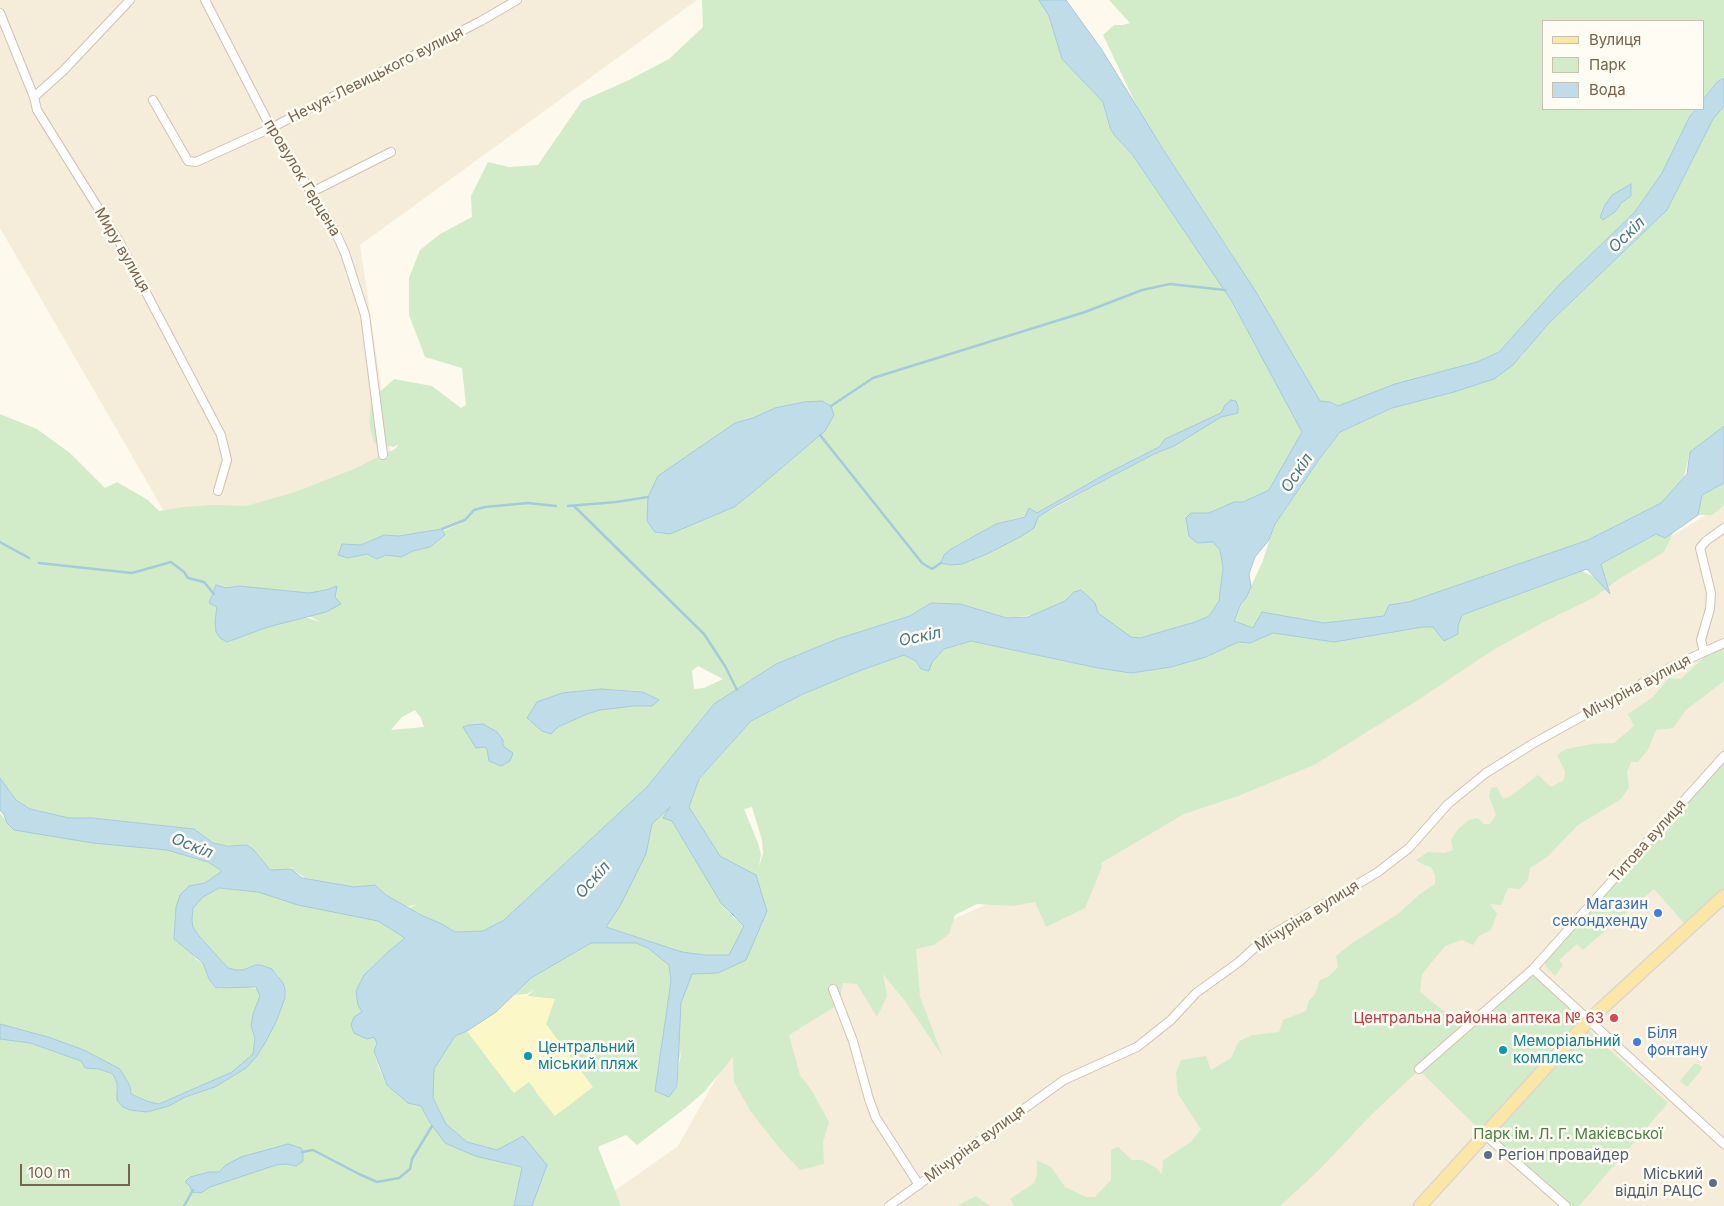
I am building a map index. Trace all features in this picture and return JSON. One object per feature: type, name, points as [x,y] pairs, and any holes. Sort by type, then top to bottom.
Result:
[{"type":"main road","points":[[1420,1206],[1588,1021],[1724,896]]},
{"type":"street","points":[[34,97],[63,71],[130,0]]},
{"type":"street","name":"провулок Герцена","points":[[205,0],[271,128],[334,229],[345,253],[365,315],[383,455]]},
{"type":"street","name":"Нечуя-Левицького вулиця","points":[[153,100],[190,162],[196,162],[271,128],[481,21],[517,0]]},
{"type":"street","name":"Миру вулиця","points":[[0,12],[34,97],[37,110],[120,243],[222,435],[227,460],[218,491]]},
{"type":"street","points":[[312,192],[390,152]]},
{"type":"street","points":[[1704,652],[1701,640],[1710,609],[1711,593],[1700,548],[1706,541],[1724,528]]},
{"type":"street","name":"Мічуріна вулиця","points":[[889,1206],[1064,1080],[1137,1047],[1171,1020],[1196,993],[1239,962],[1263,940],[1378,872],[1409,848],[1448,804],[1486,772],[1534,743],[1673,666],[1724,643]]},
{"type":"street","name":"Титова вулиця","points":[[1418,1069],[1533,969],[1724,756]]},
{"type":"street","points":[[1533,969],[1724,1144]]},
{"type":"street","points":[[833,989],[853,1041],[876,1118],[919,1185]]},
{"type":"street","points":[[1484,1134],[1566,1206]]},
{"type":"shaded area","points":[[0,0],[697,0],[360,245],[393,468],[238,522],[172,525],[0,228]]},
{"type":"shaded area","points":[[1724,504],[1724,1206],[593,1206],[678,1146],[756,1008],[1045,878],[1382,715]]},
{"type":"green space","points":[[702,0],[1039,0],[1049,16],[1062,59],[1103,102],[1109,127],[1132,154],[1225,290],[1259,352],[1264,349],[1304,432],[1270,492],[1243,502],[1236,502],[1209,513],[1191,513],[1197,543],[1213,542],[1220,550],[1223,568],[1219,601],[1209,616],[1140,638],[1108,635],[1074,592],[1065,601],[1047,610],[1033,615],[1008,618],[960,604],[931,603],[910,616],[837,639],[776,664],[714,704],[647,787],[504,920],[483,931],[455,932],[409,908],[417,904],[407,907],[386,895],[375,885],[354,887],[317,881],[305,878],[291,869],[293,867],[285,870],[270,870],[255,851],[247,845],[213,843],[194,829],[92,818],[69,818],[30,809],[16,800],[0,778],[0,414],[37,429],[70,453],[105,488],[117,482],[148,500],[159,511],[214,505],[246,506],[295,492],[354,469],[395,449],[399,444],[394,447],[374,443],[369,422],[372,399],[394,379],[432,386],[461,408],[466,405],[462,368],[425,357],[409,315],[409,278],[420,250],[440,234],[472,217],[471,196],[488,162],[509,167],[538,165],[582,101],[629,80],[669,59],[703,27]],"holes":[[[775,408],[820,435],[734,507],[670,534],[683,460],[735,423],[753,418]],[[1163,441],[1174,446],[1154,454],[1038,517],[1033,528],[987,554],[951,549],[996,524],[1037,513],[1102,476],[1159,447]],[[466,521],[443,531],[444,536],[430,547],[401,557],[386,555],[377,559],[367,554],[348,558],[361,545],[384,535],[399,536],[440,530]],[[216,585],[226,588],[239,586],[293,591],[304,616],[309,616],[320,622],[305,617],[268,627],[227,642],[215,621],[217,607],[209,603]],[[698,666],[723,679],[704,688],[694,689],[692,671]],[[601,689],[642,691],[658,700],[652,706],[588,710],[577,718],[558,727],[542,731],[527,718],[562,693]],[[415,710],[421,718],[424,727],[391,730],[402,717]]]},
{"type":"green space","points":[[1109,0],[1724,0],[1724,77],[1717,82],[1704,99],[1704,20],[1542,20],[1542,110],[1695,110],[1690,116],[1664,170],[1634,213],[1561,284],[1499,352],[1477,362],[1416,379],[1338,407],[1330,402],[1320,402],[1233,256],[1141,115],[1103,35],[1114,25],[1130,23]]},
{"type":"green space","points":[[1724,106],[1724,426],[1690,452],[1684,477],[1661,503],[1588,540],[1409,602],[1389,605],[1384,616],[1324,623],[1262,612],[1253,628],[1234,621],[1262,563],[1275,524],[1340,432],[1392,408],[1454,392],[1494,379],[1522,356],[1531,342],[1549,323],[1667,210],[1712,120]]},
{"type":"green space","points":[[1724,483],[1724,505],[1712,515],[1698,515],[1673,533],[1664,552],[1619,579],[1593,598],[1493,650],[1418,700],[1314,765],[1238,796],[1184,814],[1101,863],[1102,867],[1085,908],[1046,927],[1035,902],[1012,906],[977,904],[955,915],[949,934],[934,945],[916,949],[920,997],[943,1057],[905,1001],[883,974],[887,996],[877,1017],[857,984],[843,983],[839,1004],[789,1035],[800,1075],[812,1091],[829,1122],[823,1142],[824,1164],[800,1170],[781,1150],[751,1112],[734,1082],[733,1057],[704,1092],[637,1145],[626,1135],[598,1147],[621,1206],[529,1206],[542,1174],[497,1150],[467,1142],[445,1124],[433,1098],[433,1081],[430,1080],[445,1048],[455,1036],[467,1031],[514,1093],[527,1080],[533,1084],[536,1092],[555,1116],[578,1067],[545,1024],[554,999],[527,996],[535,989],[527,994],[514,995],[531,978],[591,943],[636,943],[648,948],[670,963],[671,981],[655,1090],[669,1097],[678,1085],[678,1069],[682,1049],[675,1073],[679,1004],[691,972],[718,973],[766,911],[720,856],[689,807],[698,781],[751,721],[803,694],[845,676],[904,655],[916,661],[921,669],[933,661],[944,649],[971,641],[1098,668],[1131,673],[1171,667],[1206,657],[1238,642],[1250,643],[1273,633],[1334,642],[1423,627],[1433,627],[1458,634],[1458,626],[1462,615],[1582,571],[1602,579],[1601,564],[1666,529],[1702,495]],"holes":[[[752,807],[762,840],[763,853],[759,867],[761,854],[744,809]]]},
{"type":"green space","points":[[1724,643],[1724,681],[1686,710],[1673,728],[1656,730],[1648,750],[1638,762],[1631,762],[1627,772],[1629,787],[1621,799],[1578,825],[1547,857],[1530,868],[1528,880],[1520,889],[1508,888],[1501,905],[1490,904],[1497,914],[1491,930],[1479,936],[1473,945],[1462,940],[1445,946],[1422,974],[1420,992],[1465,1028],[1525,976],[1533,975],[1579,1018],[1578,1023],[1480,1130],[1419,1070],[1372,1114],[1318,1171],[1280,1206],[1014,1206],[1010,1199],[1034,1183],[1037,1174],[1037,1160],[1051,1167],[1065,1187],[1086,1197],[1095,1197],[1111,1180],[1111,1150],[1118,1147],[1132,1160],[1142,1160],[1155,1167],[1162,1174],[1163,1160],[1191,1142],[1201,1129],[1178,1094],[1176,1073],[1181,1060],[1206,1056],[1211,1070],[1231,1058],[1239,1041],[1253,1035],[1279,1032],[1283,1020],[1306,1011],[1320,980],[1328,977],[1338,967],[1336,956],[1352,943],[1398,914],[1420,894],[1435,884],[1435,875],[1431,867],[1416,860],[1428,852],[1445,853],[1453,850],[1451,840],[1458,829],[1469,820],[1478,818],[1484,824],[1490,824],[1496,815],[1489,796],[1491,788],[1497,787],[1503,799],[1511,796],[1538,775],[1551,787],[1564,780],[1565,771],[1557,755],[1566,749],[1592,744],[1614,743],[1634,726],[1628,714],[1653,697],[1669,678],[1681,679],[1714,648]]},
{"type":"green space","points":[[1724,756],[1724,905],[1599,1018],[1590,1011],[1684,923],[1654,889],[1583,950],[1577,944],[1559,960],[1563,965],[1555,976],[1542,959]]},
{"type":"green space","points":[[673,804],[674,819],[717,888],[721,903],[733,917],[745,926],[733,955],[705,955],[682,952],[606,927],[652,824]]},
{"type":"green space","points":[[0,813],[12,829],[166,849],[208,862],[223,872],[205,883],[176,907],[174,939],[197,960],[203,963],[209,979],[217,989],[241,986],[257,989],[260,996],[251,1026],[255,1038],[253,1054],[232,1072],[159,1104],[131,1094],[130,1086],[120,1069],[48,1037],[0,1024]]},
{"type":"green space","points":[[219,888],[258,892],[378,921],[407,938],[389,951],[364,975],[356,991],[358,1005],[377,1042],[374,1051],[379,1068],[387,1085],[408,1103],[421,1106],[429,1121],[476,1155],[521,1167],[514,1206],[0,1206],[0,1039],[29,1043],[81,1061],[85,1068],[99,1069],[113,1074],[117,1083],[116,1091],[147,1112],[169,1106],[185,1097],[215,1087],[256,1057],[276,1022],[284,1000],[285,989],[278,975],[272,969],[261,965],[254,965],[243,970],[228,968],[193,927],[193,908],[197,901]]},
{"type":"green space","name":"Парк ім. Л. Г. Макієвської","points":[[1588,1030],[1668,1103],[1579,1206],[1566,1206],[1488,1138]]},
{"type":"green space","points":[[1694,1064],[1702,1067],[1687,1087],[1680,1081]]},
{"type":"green space","points":[[976,1196],[990,1206],[957,1206]]},
{"type":"sand","name":"Центральний міський пляж","points":[[514,995],[555,999],[546,1024],[593,1087],[555,1116],[529,1082],[514,1093],[467,1031]]},
{"type":"water","name":"Оскіл","points":[[1039,0],[1066,0],[1102,50],[1161,146],[1256,292],[1320,401],[1330,402],[1338,406],[1395,384],[1477,362],[1499,352],[1559,285],[1634,213],[1662,173],[1690,116],[1695,110],[1704,110],[1704,99],[1717,82],[1724,78],[1724,106],[1713,119],[1667,210],[1549,323],[1513,365],[1494,379],[1454,392],[1392,408],[1340,432],[1275,524],[1269,540],[1255,557],[1249,574],[1251,587],[1234,621],[1253,628],[1262,612],[1324,623],[1384,616],[1389,605],[1409,602],[1588,540],[1661,503],[1687,474],[1690,452],[1724,426],[1724,483],[1702,495],[1698,515],[1665,538],[1656,534],[1601,564],[1610,594],[1587,569],[1462,615],[1458,626],[1458,634],[1444,641],[1433,627],[1334,642],[1273,633],[1250,643],[1238,642],[1206,657],[1171,667],[1131,673],[1098,668],[971,641],[944,649],[932,662],[929,671],[921,669],[916,661],[904,655],[803,694],[751,721],[699,779],[689,807],[720,856],[756,875],[767,911],[746,960],[718,973],[692,974],[681,1003],[677,1086],[669,1097],[655,1091],[671,981],[669,965],[648,948],[636,943],[591,943],[531,978],[496,1012],[467,1031],[455,1036],[434,1069],[433,1098],[446,1124],[467,1142],[497,1150],[523,1136],[547,1165],[532,1206],[514,1206],[522,1167],[475,1156],[445,1143],[421,1106],[408,1103],[387,1085],[374,1051],[377,1043],[374,1037],[367,1039],[354,1033],[351,1025],[354,1017],[362,1012],[358,1005],[356,991],[364,975],[405,938],[378,921],[298,905],[258,892],[219,888],[203,897],[193,908],[193,927],[199,936],[228,968],[243,970],[255,965],[261,965],[272,969],[283,983],[285,998],[276,1022],[265,1043],[246,1068],[215,1087],[185,1097],[169,1106],[147,1112],[130,1110],[123,1107],[117,1100],[117,1083],[113,1074],[99,1069],[85,1068],[81,1061],[30,1043],[0,1039],[0,1024],[48,1037],[84,1050],[120,1069],[130,1086],[131,1094],[159,1104],[232,1072],[253,1054],[255,1038],[251,1026],[253,1014],[260,996],[256,987],[216,988],[209,979],[203,963],[174,939],[176,907],[180,895],[189,886],[205,883],[222,871],[208,862],[167,850],[93,843],[14,830],[7,823],[0,810],[0,778],[16,800],[30,809],[69,818],[92,818],[194,829],[213,843],[227,846],[247,845],[254,850],[270,870],[291,869],[302,878],[354,887],[375,885],[386,895],[455,932],[483,931],[504,920],[647,787],[714,704],[776,664],[837,639],[910,616],[931,603],[960,604],[1007,618],[1028,617],[1065,601],[1074,592],[1081,590],[1095,603],[1098,613],[1131,637],[1140,638],[1209,616],[1219,601],[1223,568],[1220,550],[1213,542],[1197,543],[1189,536],[1186,518],[1191,513],[1209,513],[1234,502],[1243,502],[1269,490],[1302,432],[1231,300],[1132,154],[1115,136],[1110,128],[1103,102],[1062,59],[1049,16]],"holes":[[[670,807],[663,818],[672,821],[721,903],[744,926],[729,955],[705,955],[682,952],[606,927],[620,906],[646,854],[652,824]]]},
{"type":"water","points":[[1631,184],[1631,196],[1621,203],[1616,211],[1603,220],[1600,217],[1612,195]]},
{"type":"water","points":[[1231,400],[1236,401],[1238,413],[1221,417],[1174,446],[1154,454],[1056,506],[1038,517],[1034,528],[1020,537],[962,564],[950,565],[941,563],[944,555],[951,549],[996,524],[1025,517],[1029,508],[1037,513],[1102,476],[1159,447],[1165,439],[1221,413],[1225,405]]},
{"type":"water","points":[[822,401],[831,406],[834,415],[825,431],[734,507],[670,534],[655,532],[647,521],[648,497],[658,476],[735,423],[753,418],[775,408],[804,402]]},
{"type":"water","points":[[442,529],[445,535],[430,547],[413,551],[401,557],[386,555],[377,559],[367,554],[348,558],[338,555],[342,544],[361,545],[384,535],[399,536]]},
{"type":"water","points":[[216,585],[226,588],[239,586],[309,593],[337,586],[335,597],[341,604],[326,612],[268,627],[227,642],[220,638],[216,632],[217,607],[209,603]]},
{"type":"water","points":[[601,689],[643,692],[659,700],[652,706],[600,710],[587,714],[558,727],[551,734],[542,731],[527,718],[537,702],[562,693]]},
{"type":"water","points":[[483,724],[497,732],[503,740],[503,746],[513,753],[510,761],[501,766],[489,761],[487,749],[484,747],[476,748],[463,727]]},
{"type":"water","points":[[288,1144],[301,1148],[303,1151],[303,1161],[296,1166],[276,1165],[210,1187],[201,1193],[192,1192],[190,1186],[185,1182],[190,1177],[209,1172],[219,1172],[226,1165],[241,1157]]},
{"type":"waterway","points":[[831,406],[873,378],[1085,312],[1142,290],[1170,284],[1225,290]]},
{"type":"waterway","points":[[820,435],[922,563],[932,569],[941,563]]},
{"type":"waterway","points":[[568,506],[648,497]]},
{"type":"waterway","points":[[442,529],[465,520],[474,510],[485,507],[528,503],[556,506]]},
{"type":"waterway","points":[[574,506],[704,634],[725,666],[737,690]]},
{"type":"waterway","points":[[0,542],[29,558]]},
{"type":"waterway","points":[[39,563],[132,573],[171,562],[184,572],[188,578],[204,582],[214,594]]},
{"type":"waterway","points":[[302,1152],[313,1150],[377,1182],[399,1178],[410,1169],[412,1159],[432,1126]]},
{"type":"waterway","points":[[184,1206],[193,1190]]},
{"type":"place","name":"Магазин секондхенду","points":[[1658,913]]},
{"type":"place","name":"Центральна районна аптека № 63","points":[[1614,1018]]},
{"type":"place","name":"Біля фонтану","points":[[1637,1042]]},
{"type":"place","name":"Меморіальний комплекс","points":[[1503,1050]]},
{"type":"place","name":"Центральний міський пляж","points":[[528,1056]]},
{"type":"place","name":"Регіон провайдер","points":[[1488,1155]]},
{"type":"place","name":"Міський відділ РАЦС","points":[[1713,1183]]}]
